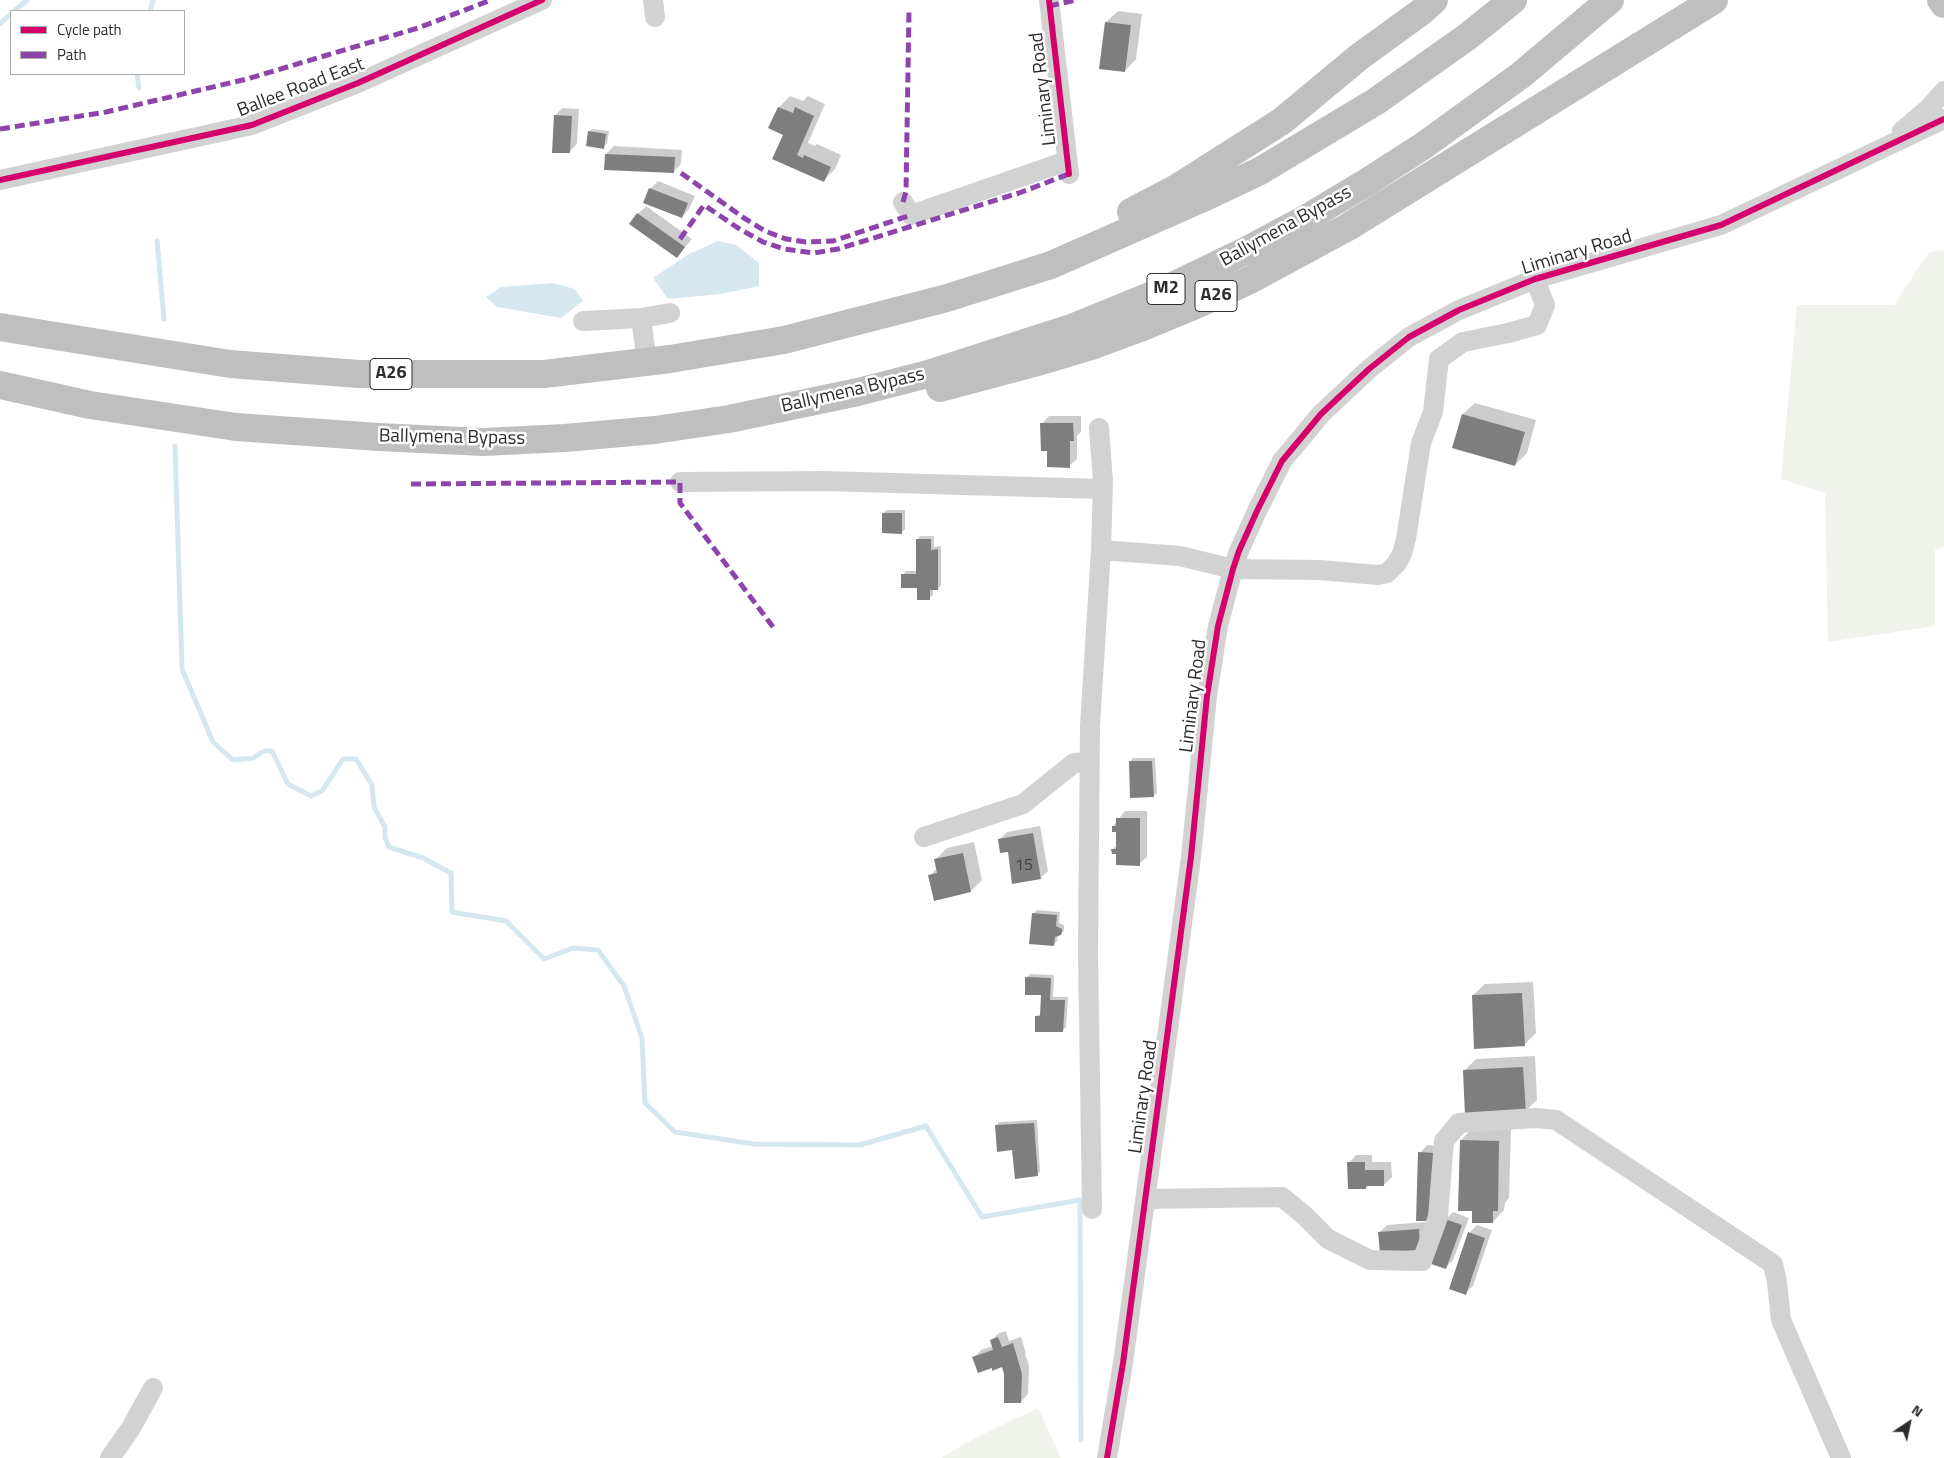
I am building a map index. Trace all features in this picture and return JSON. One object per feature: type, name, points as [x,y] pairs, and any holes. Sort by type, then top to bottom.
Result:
[{"type":"highway","name":"A26","points":[[0,327],[230,364],[359,374],[544,374],[647,362],[784,340],[884,306],[1048,256],[1117,220],[1174,189],[1282,121],[1359,57],[1421,12],[1434,0]]},
{"type":"highway","points":[[784,340],[948,298],[1051,265],[1201,199],[1260,171],[1375,102],[1467,37],[1513,0]]},
{"type":"highway","name":"Ballymena Bypass","points":[[0,385],[90,405],[236,427],[369,437],[483,442],[565,438],[656,430],[729,419],[858,392],[928,374],[1074,328],[1160,292],[1284,230],[1375,177],[1423,146],[1521,75],[1610,0]]},
{"type":"highway","name":"A26","points":[[656,430],[711,429],[917,393],[1034,363],[1145,326],[1250,280],[1348,227],[1714,0]]},
{"type":"highway","points":[[1941,0],[1944,4]]},
{"type":"street","name":"Ballee Road East","points":[[0,180],[252,125],[358,83],[542,0]]},
{"type":"street","name":"Liminary Road","points":[[903,202],[911,215],[1068,168],[1049,0]]},
{"type":"street","name":"Liminary Road","points":[[1882,148],[1929,108],[1944,91]]},
{"type":"street","name":"Liminary Road","points":[[1107,1458],[1124,1362],[1191,857],[1207,696],[1218,626],[1233,569],[1257,511],[1282,461],[1321,414],[1369,369],[1409,337],[1459,310],[1535,279],[1721,225],[1944,119]]},
{"type":"street","points":[[1101,550],[1180,556],[1233,569],[1320,570],[1378,575],[1387,573],[1402,554],[1406,539],[1421,443],[1432,412],[1440,359],[1463,342],[1537,325],[1545,305],[1535,279]]},
{"type":"street","points":[[583,320],[641,318],[670,313]]},
{"type":"street","points":[[641,318],[647,362]]},
{"type":"street","points":[[1092,1209],[1088,952],[1090,726],[1101,550],[1102,489],[1099,428]]},
{"type":"street","points":[[680,482],[824,481],[1102,489]]},
{"type":"street","points":[[924,837],[1023,804],[1074,764],[1090,762]]},
{"type":"street","points":[[1145,1199],[1282,1197],[1304,1215],[1328,1239],[1370,1260],[1422,1261],[1438,1217],[1444,1141],[1459,1123],[1536,1118],[1556,1120],[1772,1264],[1777,1282],[1781,1320],[1841,1458]]},
{"type":"street","points":[[110,1458],[132,1428],[153,1388]]},
{"type":"shaded area","points":[[718,241],[736,245],[759,263],[759,286],[721,294],[668,299],[653,278],[689,254]]},
{"type":"shaded area","points":[[1944,250],[1944,546],[1935,550],[1935,626],[1828,642],[1825,493],[1781,479],[1797,305],[1894,305],[1929,252]]},
{"type":"shaded area","points":[[552,283],[575,289],[583,301],[561,318],[497,307],[486,297],[501,287]]},
{"type":"shaded area","points":[[1038,1408],[1061,1458],[941,1458],[975,1438]]},
{"type":"building","points":[[1105,22],[1131,25],[1125,72],[1099,69]]},
{"type":"building","points":[[778,107],[793,113],[795,107],[814,116],[797,155],[803,158],[804,155],[831,167],[824,182],[772,159],[783,135],[768,128]]},
{"type":"building","points":[[554,115],[572,116],[570,153],[552,153]]},
{"type":"building","points":[[588,131],[606,134],[604,149],[586,146]]},
{"type":"building","points":[[605,154],[675,157],[674,173],[604,170]]},
{"type":"building","points":[[649,188],[688,203],[682,218],[643,203]]},
{"type":"building","points":[[637,213],[685,247],[677,258],[629,224]]},
{"type":"building","points":[[1462,414],[1525,432],[1515,466],[1452,448]]},
{"type":"building","points":[[1040,423],[1073,423],[1074,441],[1070,441],[1070,468],[1047,467],[1047,451],[1041,451]]},
{"type":"building","points":[[882,513],[902,513],[902,534],[882,533]]},
{"type":"building","points":[[916,539],[931,539],[931,550],[938,549],[938,590],[930,590],[930,600],[917,600],[917,588],[901,588],[901,574],[916,574]]},
{"type":"building","points":[[1129,761],[1152,761],[1154,797],[1130,798]]},
{"type":"building","points":[[1116,818],[1140,818],[1140,866],[1116,865],[1116,854],[1112,854],[1111,849],[1116,849],[1116,832],[1112,832],[1112,826],[1116,826]]},
{"type":"building","points":[[1033,833],[1041,879],[1012,884],[1008,852],[1000,853],[998,839]]},
{"type":"building","points":[[963,853],[971,892],[934,901],[928,875],[937,873],[934,859]]},
{"type":"building","points":[[1032,913],[1057,915],[1056,926],[1062,929],[1062,932],[1061,935],[1055,937],[1054,946],[1029,944]]},
{"type":"building","points":[[1025,977],[1051,978],[1050,1000],[1065,1000],[1063,1032],[1035,1032],[1035,1016],[1040,1016],[1041,995],[1025,995]]},
{"type":"building","points":[[1522,993],[1525,1046],[1474,1049],[1472,995]]},
{"type":"building","points":[[1523,1067],[1526,1113],[1465,1116],[1463,1070]]},
{"type":"building","points":[[1034,1123],[1038,1176],[1015,1179],[1012,1150],[997,1152],[995,1125]]},
{"type":"building","points":[[1460,1140],[1499,1141],[1498,1211],[1493,1211],[1493,1223],[1472,1223],[1472,1211],[1458,1211]]},
{"type":"building","points":[[1418,1152],[1436,1153],[1433,1221],[1416,1221]]},
{"type":"building","points":[[1347,1162],[1365,1162],[1365,1170],[1384,1170],[1384,1186],[1348,1189]]},
{"type":"building","points":[[1445,1219],[1462,1225],[1446,1269],[1428,1263]]},
{"type":"building","points":[[1419,1229],[1420,1250],[1380,1253],[1378,1232]]},
{"type":"building","points":[[1468,1232],[1485,1238],[1466,1295],[1449,1289]]},
{"type":"building","points":[[998,1337],[1002,1347],[1013,1343],[1022,1374],[1021,1403],[1004,1403],[1004,1374],[1002,1367],[978,1373],[972,1357],[993,1350],[990,1340]]},
{"type":"waterway","points":[[15,10],[27,0]]},
{"type":"waterway","points":[[150,10],[153,0]]},
{"type":"waterway","points":[[0,24],[10,15]]},
{"type":"waterway","points":[[137,75],[139,88]]},
{"type":"waterway","points":[[157,241],[164,319]]},
{"type":"waterway","points":[[175,446],[182,669],[213,742],[233,760],[253,758],[264,751],[272,751],[288,784],[311,796],[322,791],[343,759],[356,759],[372,785],[374,807],[385,827],[385,838],[389,847],[423,858],[451,873],[452,912],[506,921],[544,959],[573,948],[598,950],[624,986],[642,1038],[645,1103],[675,1132],[754,1144],[860,1145],[926,1126],[982,1217],[1080,1200],[1081,1440]]},
{"type":"marked path","points":[[0,129],[106,112],[247,79],[418,28],[491,0]]},
{"type":"marked path","points":[[1049,6],[1076,0]]},
{"type":"marked path","points":[[903,202],[906,191],[909,11]]},
{"type":"marked path","points":[[681,173],[744,218],[765,231],[786,239],[806,242],[833,241],[911,215]]},
{"type":"marked path","points":[[680,239],[704,205],[763,242],[784,249],[814,253],[838,249],[1019,193],[1069,174]]},
{"type":"marked path","points":[[411,484],[680,482],[680,503],[773,627]]},
{"type":"cycle path","points":[[0,180],[252,125],[358,83],[542,0]]},
{"type":"cycle path","points":[[1049,0],[1069,174]]},
{"type":"cycle path","points":[[1107,1458],[1123,1363],[1155,1127],[1191,857],[1207,696],[1218,626],[1239,551],[1282,461],[1321,414],[1369,369],[1409,337],[1459,310],[1535,279],[1721,225],[1944,119]]}]
